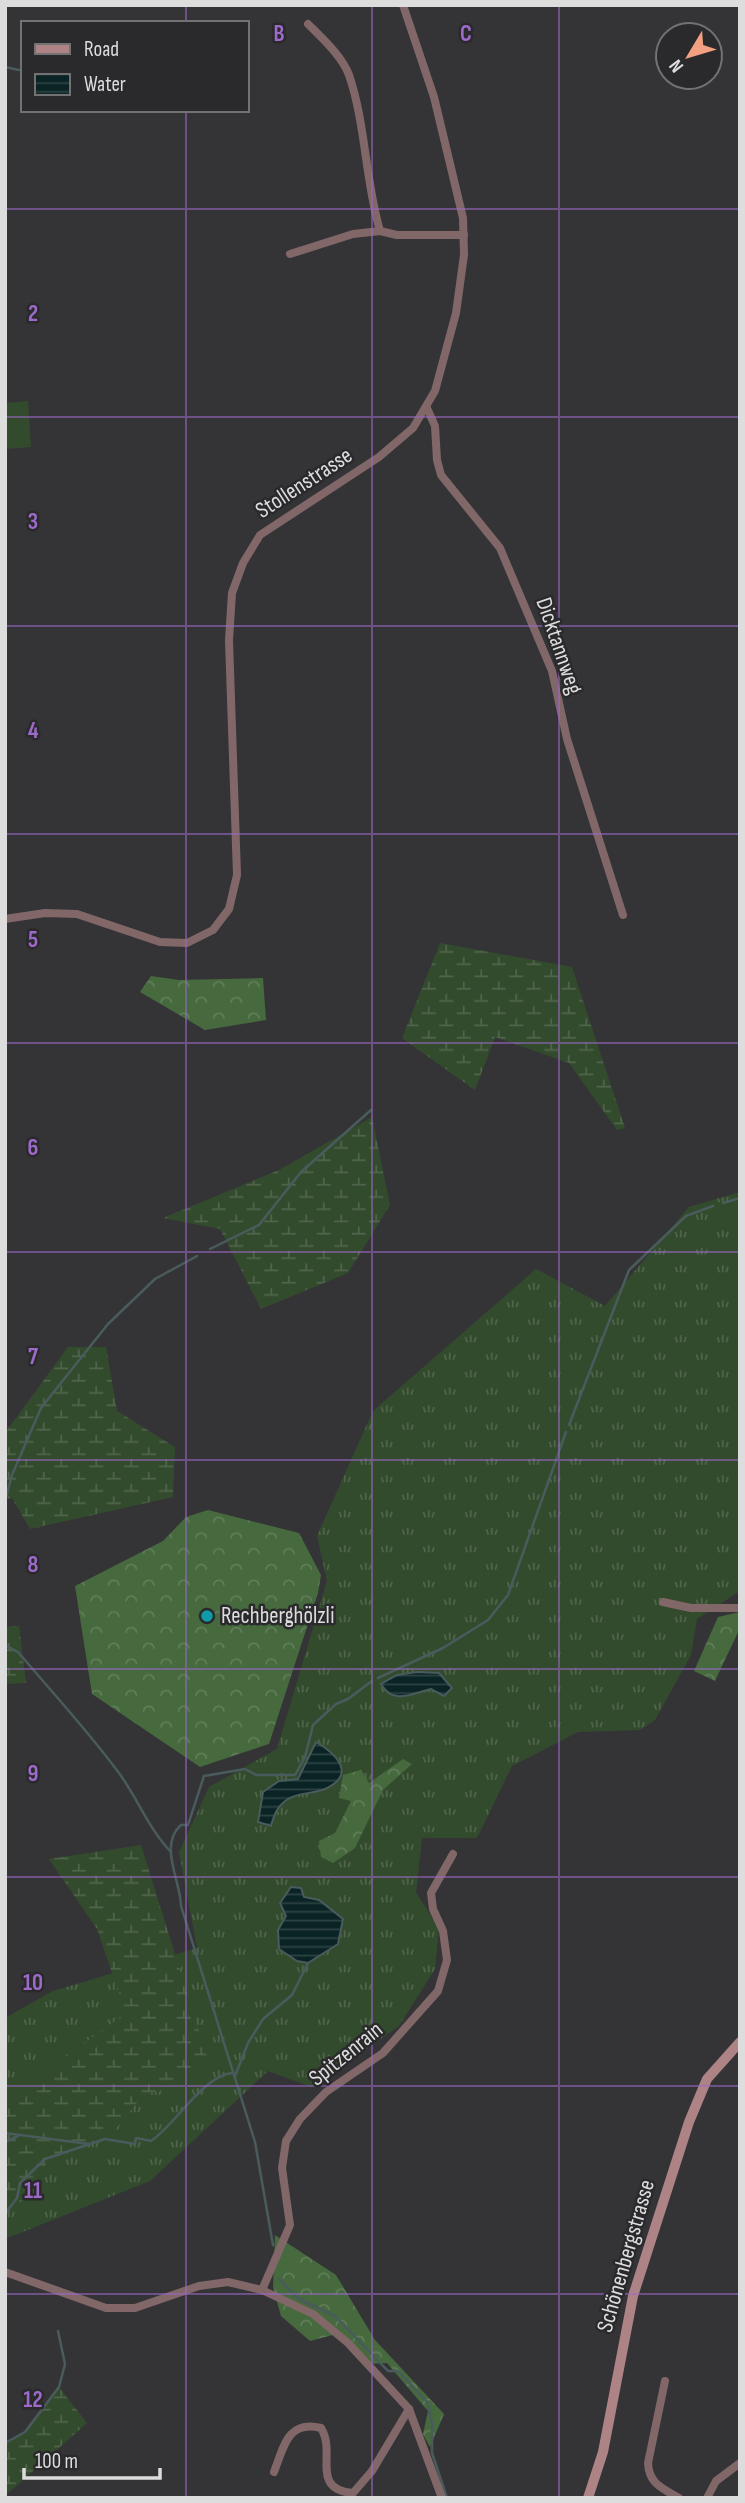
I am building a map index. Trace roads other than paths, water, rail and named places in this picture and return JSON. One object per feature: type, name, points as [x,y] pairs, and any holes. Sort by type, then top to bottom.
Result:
[{"type":"street","name":"Stollenstrasse","points":[[5,919],[45,913],[77,914],[160,942],[187,943],[213,930],[229,909],[237,875],[229,640],[232,593],[243,563],[260,535],[389,450],[413,428],[427,408],[444,366],[452,334],[464,235],[434,97],[403,5]]},
{"type":"street","points":[[308,23],[348,72],[364,150],[369,193],[380,231]]},
{"type":"street","points":[[290,254],[353,234],[380,231],[409,236],[464,235]]},
{"type":"street","name":"Dicktannweg","points":[[427,408],[435,426],[437,460],[441,475],[500,548],[552,671],[567,739],[623,915]]},
{"type":"street","points":[[663,1602],[691,1608],[738,1607]]},
{"type":"street","name":"Spitzenrain","points":[[262,2290],[290,2225],[282,2168],[286,2141],[300,2119],[326,2092],[383,2053],[438,1991],[447,1960],[443,1931],[433,1909],[431,1893],[453,1854]]},
{"type":"street","name":"Schönenbergstrasse","points":[[588,2498],[604,2452],[633,2296],[689,2122],[707,2079],[740,2042]]},
{"type":"street","points":[[5,2272],[81,2301],[120,2309],[141,2306],[199,2286],[221,2282],[262,2290],[313,2314],[348,2343],[409,2409],[442,2498]]},
{"type":"street","points":[[665,2381],[648,2463],[649,2474],[654,2484],[678,2498]]},
{"type":"street","points":[[274,2472],[289,2433],[295,2428],[308,2425],[321,2428],[328,2448],[326,2474],[331,2485],[343,2492],[353,2493],[372,2471],[409,2409]]},
{"type":"street","points":[[707,2498],[716,2481],[740,2463]]},
{"type":"water","points":[[439,1673],[452,1688],[444,1696],[431,1689],[397,1696],[381,1684],[397,1675]]},
{"type":"water","points":[[316,1742],[336,1758],[342,1770],[340,1777],[325,1789],[288,1799],[277,1811],[271,1826],[258,1822],[263,1792],[279,1781],[298,1779]]},
{"type":"water","points":[[291,1887],[301,1888],[304,1897],[319,1900],[343,1919],[338,1944],[308,1963],[297,1961],[279,1949],[278,1930],[286,1916],[280,1903]]},
{"type":"waterway","points":[[5,67],[19,70]]},
{"type":"waterway","points":[[210,1249],[259,1225],[301,1172],[371,1110]]},
{"type":"waterway","points":[[723,1203],[740,1198]]},
{"type":"waterway","points":[[569,1425],[629,1270],[686,1216],[713,1206]]},
{"type":"waterway","points":[[5,1501],[12,1475],[41,1408],[108,1324],[155,1279],[197,1256]]},
{"type":"waterway","points":[[378,1678],[443,1648],[488,1620],[508,1595],[566,1432]]},
{"type":"waterway","points":[[5,1645],[18,1652],[95,1742],[119,1773],[171,1852]]},
{"type":"waterway","points":[[273,2245],[255,2142],[181,1906],[172,1864],[171,1843],[174,1833],[181,1825],[188,1825],[204,1776],[245,1769],[256,1775],[295,1775],[305,1757],[313,1725],[336,1704],[348,1699],[372,1681]]},
{"type":"waterway","points":[[235,2076],[248,2043],[263,2019],[292,1995],[308,1963]]},
{"type":"waterway","points":[[5,2214],[17,2198],[20,2183],[45,2159],[105,2139],[135,2144],[136,2138],[151,2141],[200,2091],[221,2076],[232,2073]]},
{"type":"waterway","points":[[5,2133],[89,2144]]},
{"type":"waterway","points":[[5,2142],[18,2136]]},
{"type":"waterway","points":[[279,2279],[299,2299],[335,2316],[388,2371],[398,2371],[428,2403],[432,2424],[432,2453],[447,2498]]},
{"type":"waterway","points":[[5,2443],[25,2432],[59,2387],[65,2364],[58,2331]]},
{"type":"place","name":"Rechberghölzli","points":[[207,1616]]}]
